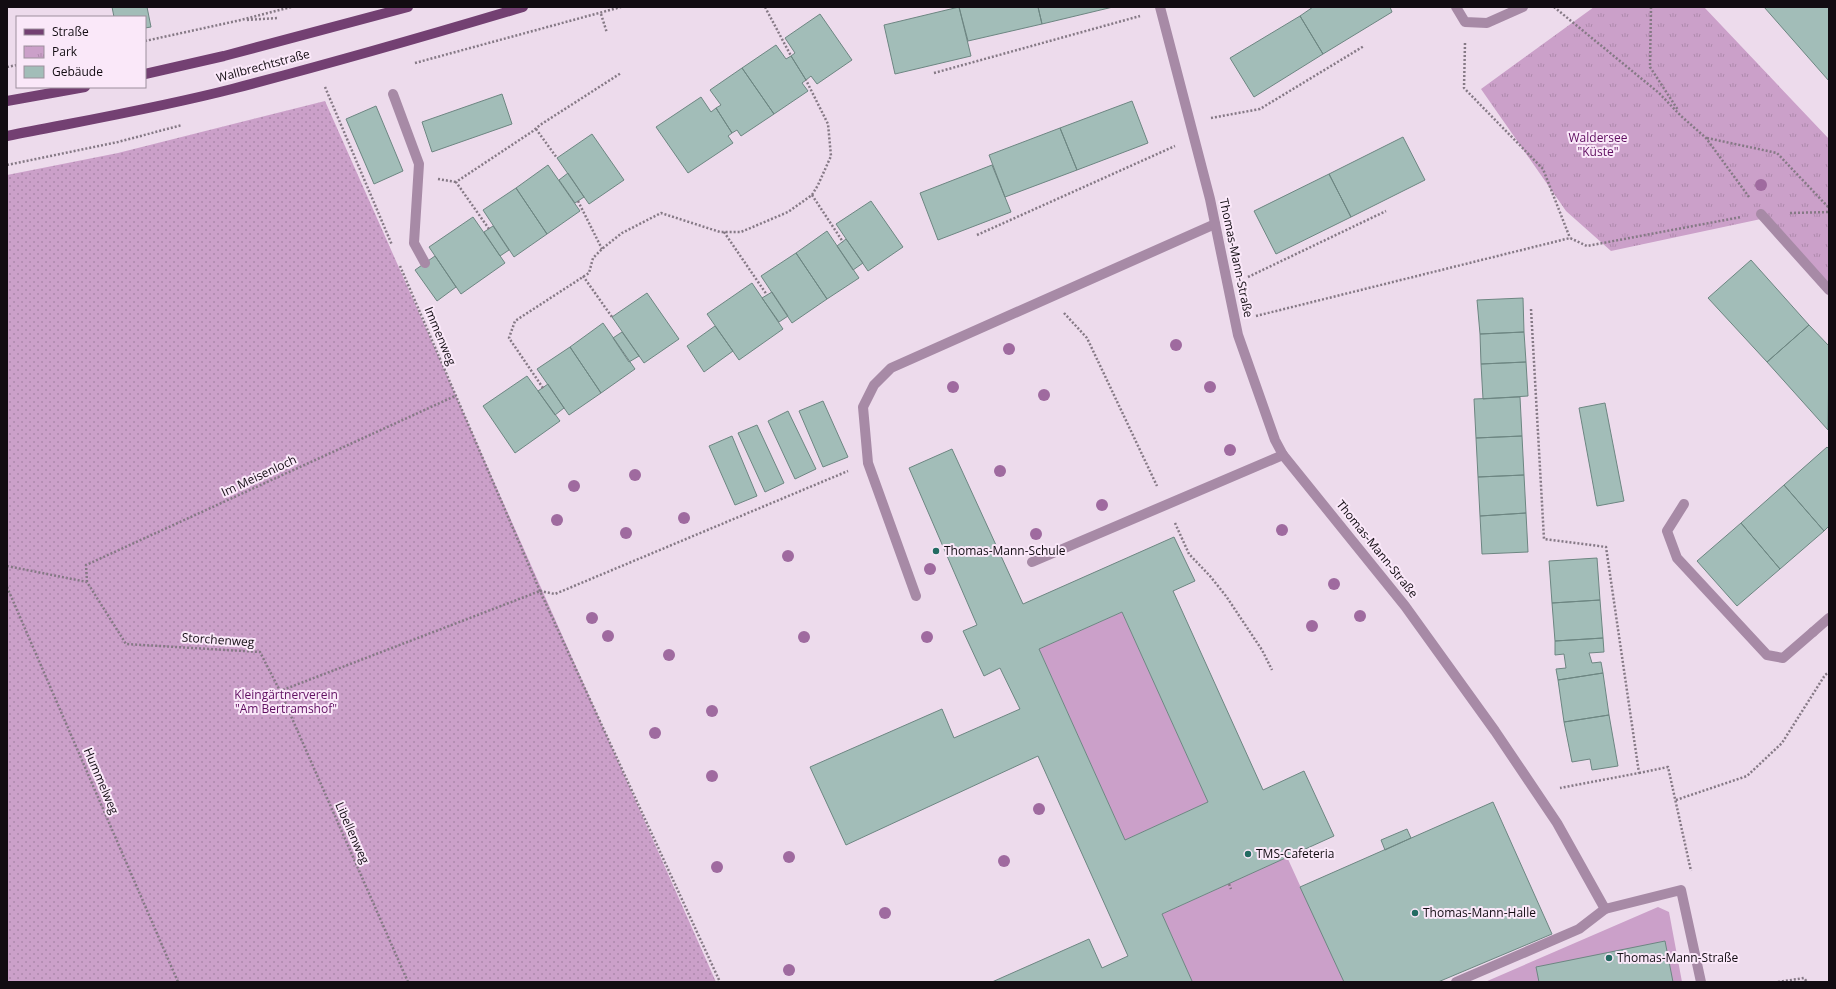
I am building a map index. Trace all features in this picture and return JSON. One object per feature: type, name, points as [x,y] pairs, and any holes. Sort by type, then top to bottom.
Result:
[{"type":"main road","name":"Wallbrechtstraße","points":[[146,74],[224,56],[408,7]]},
{"type":"main road","name":"Wallbrechtstraße","points":[[7,136],[115,115],[231,89],[411,40],[523,7]]},
{"type":"main road","points":[[7,101],[79,88]]},
{"type":"street","points":[[1456,7],[1465,22],[1487,23],[1523,7]]},
{"type":"street","name":"Thomas-Mann-Straße","points":[[1161,8],[1215,224],[1238,335],[1274,440],[1284,455],[1405,606],[1495,731],[1557,823],[1605,909]]},
{"type":"street","points":[[392,94],[419,164],[414,243],[425,263]]},
{"type":"street","points":[[1761,214],[1829,290]]},
{"type":"street","points":[[916,596],[868,463],[863,408],[874,386],[891,368],[1215,224]]},
{"type":"street","points":[[1032,562],[1284,455]]},
{"type":"street","points":[[1684,504],[1667,531],[1677,558],[1766,655],[1783,658],[1829,618]]},
{"type":"street","points":[[1456,982],[1579,929],[1605,909],[1681,890],[1701,982]]},
{"type":"path","points":[[146,41],[241,20],[291,7]]},
{"type":"path","points":[[607,33],[601,14],[621,7]]},
{"type":"path","points":[[764,7],[791,56]]},
{"type":"path","points":[[1554,7],[1659,93],[1706,138],[1761,214]]},
{"type":"path","points":[[1651,7],[1650,67],[1682,116]]},
{"type":"path","points":[[934,73],[1161,8]]},
{"type":"path","points":[[241,20],[280,18]]},
{"type":"path","points":[[1465,22],[1464,88],[1543,169],[1570,238]]},
{"type":"path","points":[[1190,121],[1260,109],[1364,46]]},
{"type":"path","points":[[489,229],[456,182],[621,73]]},
{"type":"path","points":[[543,388],[509,338],[515,321],[589,273],[594,258],[602,249],[622,233],[661,213],[724,232],[741,232],[788,212],[812,195],[831,156],[828,124],[806,80]]},
{"type":"path","points":[[324,87],[394,249]]},
{"type":"path","points":[[536,129],[557,158]]},
{"type":"path","points":[[977,235],[1194,138]]},
{"type":"path","points":[[1706,138],[1777,153],[1829,208]]},
{"type":"path","points":[[812,195],[843,242]]},
{"type":"path","points":[[578,201],[602,249]]},
{"type":"path","points":[[1229,287],[1386,211]]},
{"type":"path","points":[[1236,321],[1570,238],[1586,246],[1761,214],[1829,212]]},
{"type":"path","points":[[724,232],[766,296]]},
{"type":"path","name":"Immenweg","points":[[400,264],[455,396],[540,591],[720,982]]},
{"type":"path","points":[[583,276],[612,317]]},
{"type":"path","points":[[1051,298],[1087,338],[1188,554],[1210,576],[1226,596],[1262,650],[1272,670]]},
{"type":"path","points":[[1531,309],[1544,539],[1606,547],[1639,773]]},
{"type":"path","name":"Im Meisenloch","points":[[87,582],[86,565],[455,396]]},
{"type":"path","points":[[280,691],[540,591],[555,594],[868,463]]},
{"type":"path","points":[[7,566],[87,582]]},
{"type":"path","name":"Storchenweg","points":[[87,582],[126,644],[260,652],[280,691]]},
{"type":"path","name":"Hummelweg","points":[[7,588],[178,982]]},
{"type":"path","points":[[1676,800],[1747,776],[1782,743],[1829,672]]},
{"type":"path","name":"Libellenweg","points":[[280,691],[408,982]]},
{"type":"path","points":[[1536,793],[1668,767],[1694,887],[1681,890]]},
{"type":"path","points":[[1229,884],[1231,889]]},
{"type":"path","points":[[1778,982],[1804,978],[1807,982]]},
{"type":"green space","name":"Waldersee \"Küste\"","points":[[1594,7],[1704,7],[1829,139],[1829,292],[1761,219],[1611,251],[1566,211],[1481,89]]},
{"type":"green space","name":"Kleingärtnerverein \"Am Bertramshof\"","points":[[325,101],[716,982],[7,982],[7,175],[118,153]]},
{"type":"green space","points":[[1122,612],[1208,802],[1125,840],[1039,649]]},
{"type":"green space","points":[[1287,857],[1344,982],[1191,982],[1192,981],[1162,914]]},
{"type":"green space","name":"Thomas-Mann-Straße","points":[[1658,907],[1669,912],[1682,982],[1485,982]]},
{"type":"building","points":[[112,7],[147,7],[151,27],[146,28],[146,16],[114,16]]},
{"type":"building","points":[[959,7],[1038,7],[1042,24],[968,41]]},
{"type":"building","points":[[959,7],[971,56],[895,74],[884,25]]},
{"type":"building","points":[[1038,7],[1113,7],[1042,24]]},
{"type":"building","points":[[1313,7],[1390,7],[1392,12],[1323,54],[1300,16]]},
{"type":"building","points":[[1764,7],[1829,7],[1829,81]]},
{"type":"building","points":[[820,14],[852,60],[817,84],[811,76],[806,80],[791,56],[795,53],[785,38]]},
{"type":"building","points":[[1300,16],[1323,54],[1254,97],[1230,58]]},
{"type":"building","points":[[776,45],[786,59],[791,56],[806,80],[802,83],[808,91],[774,114],[742,68]]},
{"type":"building","points":[[742,68],[774,114],[741,136],[737,130],[732,133],[716,108],[721,105],[710,90]]},
{"type":"building","points":[[502,94],[512,124],[432,152],[422,122]]},
{"type":"building","points":[[701,97],[711,112],[716,108],[732,133],[728,136],[733,143],[688,173],[656,127]]},
{"type":"building","points":[[1132,101],[1148,143],[1077,170],[1060,128]]},
{"type":"building","points":[[376,106],[403,171],[374,184],[346,119]]},
{"type":"building","points":[[1060,128],[1077,170],[1005,197],[989,155]]},
{"type":"building","points":[[592,134],[624,180],[589,204],[557,158]]},
{"type":"building","points":[[1403,137],[1425,180],[1351,217],[1329,174]]},
{"type":"building","points":[[548,165],[580,211],[547,234],[516,188]]},
{"type":"building","points":[[992,165],[1011,212],[938,240],[920,193]]},
{"type":"building","points":[[568,173],[584,197],[575,203],[559,180]]},
{"type":"building","points":[[1329,174],[1351,217],[1276,254],[1254,211]]},
{"type":"building","points":[[516,188],[547,234],[514,257],[483,210]]},
{"type":"building","points":[[871,201],[903,247],[868,271],[836,224]]},
{"type":"building","points":[[473,217],[505,263],[461,294],[429,247]]},
{"type":"building","points":[[493,226],[509,250],[500,256],[484,232]]},
{"type":"building","points":[[827,231],[859,278],[827,299],[796,253]]},
{"type":"building","points":[[846,239],[863,263],[853,270],[837,246]]},
{"type":"building","points":[[796,253],[827,299],[792,323],[761,276]]},
{"type":"building","points":[[435,256],[456,287],[437,301],[415,270]]},
{"type":"building","points":[[1751,260],[1809,325],[1767,362],[1708,298]]},
{"type":"building","points":[[752,283],[783,329],[739,360],[707,314]]},
{"type":"building","points":[[772,292],[788,316],[779,322],[762,298]]},
{"type":"building","points":[[647,293],[679,339],[644,363],[612,317]]},
{"type":"building","points":[[1523,298],[1524,332],[1480,334],[1477,300]]},
{"type":"building","points":[[603,323],[635,369],[601,393],[570,347]]},
{"type":"building","points":[[1809,325],[1829,346],[1828,430],[1767,362]]},
{"type":"building","points":[[715,326],[733,351],[704,372],[687,346]]},
{"type":"building","points":[[622,332],[639,356],[629,362],[613,338]]},
{"type":"building","points":[[1524,332],[1526,362],[1481,364],[1480,334]]},
{"type":"building","points":[[570,347],[601,393],[569,415],[537,369]]},
{"type":"building","points":[[1526,362],[1528,396],[1483,399],[1481,364]]},
{"type":"building","points":[[527,376],[560,421],[515,453],[483,406]]},
{"type":"building","points":[[548,384],[564,408],[555,415],[538,391]]},
{"type":"building","points":[[1520,397],[1522,436],[1476,438],[1474,399]]},
{"type":"building","points":[[823,401],[848,457],[823,467],[799,411]]},
{"type":"building","points":[[1605,403],[1624,501],[1597,506],[1579,408]]},
{"type":"building","points":[[788,411],[816,469],[795,479],[768,421]]},
{"type":"building","points":[[757,425],[784,483],[765,492],[738,433]]},
{"type":"building","points":[[732,436],[757,496],[735,505],[709,446]]},
{"type":"building","points":[[1522,436],[1524,475],[1478,477],[1476,438]]},
{"type":"building","points":[[1827,447],[1829,449],[1829,526],[1824,531],[1784,485]]},
{"type":"building","points":[[952,449],[1023,604],[1174,537],[1195,581],[1173,591],[1263,790],[1304,771],[1334,836],[1162,914],[1192,981],[1191,982],[992,982],[1089,939],[1102,968],[1128,956],[1038,756],[846,845],[810,767],[942,709],[954,738],[1020,709],[1000,668],[984,676],[963,631],[977,625],[909,468]],"holes":[[[1122,612],[1208,802],[1125,840],[1039,649]]]},
{"type":"building","points":[[1524,475],[1526,513],[1480,516],[1478,477]]},
{"type":"building","points":[[1784,485],[1824,531],[1780,569],[1741,523]]},
{"type":"building","points":[[1526,513],[1528,552],[1482,554],[1480,516]]},
{"type":"building","points":[[1741,523],[1780,569],[1737,606],[1697,561]]},
{"type":"building","points":[[1597,558],[1600,600],[1552,603],[1549,561]]},
{"type":"building","points":[[1600,600],[1603,638],[1555,641],[1552,603]]},
{"type":"building","points":[[1603,638],[1604,652],[1589,653],[1592,663],[1601,662],[1603,673],[1558,680],[1556,669],[1566,668],[1564,654],[1555,655],[1555,641]]},
{"type":"building","points":[[1603,673],[1609,715],[1564,722],[1558,680]]},
{"type":"building","points":[[1609,715],[1618,766],[1592,770],[1590,759],[1572,762],[1564,722]]},
{"type":"building","points":[[1493,802],[1552,934],[1438,982],[1344,982],[1300,887]]},
{"type":"building","points":[[1407,829],[1411,838],[1385,850],[1381,840]]},
{"type":"building","points":[[1665,941],[1673,982],[1539,982],[1536,967]]},
{"type":"place","name":"Thomas-Mann-Schule","points":[[936,551]]},
{"type":"place","name":"TMS-Cafeteria","points":[[1248,854]]},
{"type":"place","name":"Thomas-Mann-Halle","points":[[1415,913]]},
{"type":"place","name":"Thomas-Mann-Straße","points":[[1609,958]]}]
